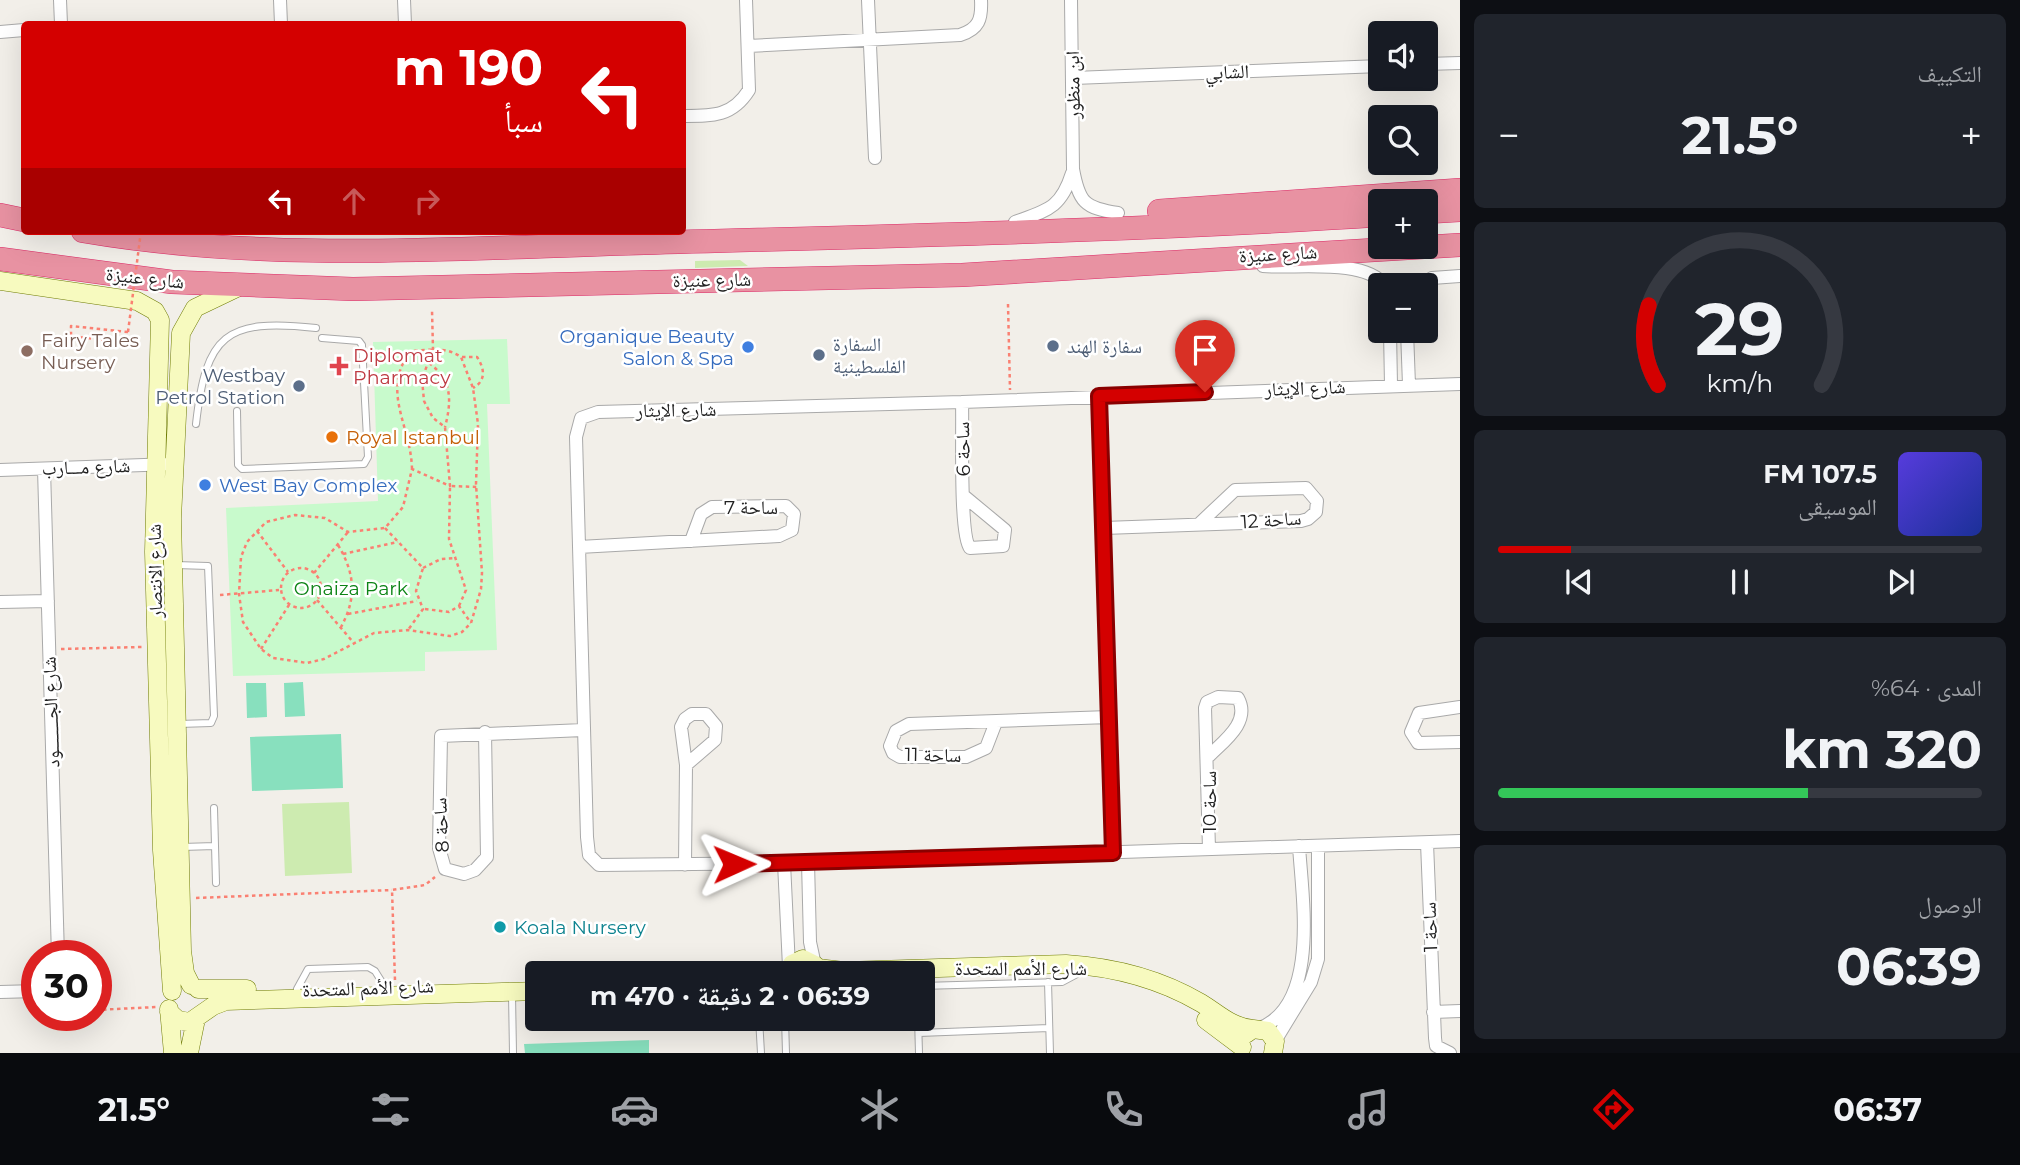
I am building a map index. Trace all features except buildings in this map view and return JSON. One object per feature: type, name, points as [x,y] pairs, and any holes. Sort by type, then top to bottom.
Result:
[{"type":"highway","points":[[965,234],[1015,222],[1460,190]]},
{"type":"highway","points":[[1438,211],[1460,210]]},
{"type":"highway","points":[[0,215],[21,219]]},
{"type":"highway","name":"شارع عنيزة","points":[[110,235],[172,244],[311,251],[403,252],[634,237],[965,234],[1368,216]]},
{"type":"highway","name":"شارع عنيزة","points":[[1438,246],[1460,244]]},
{"type":"highway","points":[[1438,248],[1460,250]]},
{"type":"highway","name":"شارع عنيزة","points":[[0,259],[146,279],[241,286],[431,289],[962,275],[1368,250]]},
{"type":"street","points":[[60,0],[61,21]]},
{"type":"street","points":[[280,0],[281,21]]},
{"type":"street","points":[[404,0],[405,21]]},
{"type":"street","points":[[686,116],[717,116],[738,106],[750,90],[746,0]]},
{"type":"street","points":[[868,0],[875,158]]},
{"type":"street","points":[[748,46],[970,32],[981,17],[981,0]]},
{"type":"street","name":"ابن منظور","points":[[1071,0],[1073,169],[1080,199],[1091,207],[1118,214]]},
{"type":"street","points":[[0,32],[21,30]]},
{"type":"street","points":[[1438,64],[1460,63]]},
{"type":"street","name":"الشابي","points":[[1074,78],[1368,67]]},
{"type":"street","name":"ابن منظور","points":[[1015,222],[1051,209],[1066,192],[1073,169]]},
{"type":"street","points":[[1228,257],[1282,268],[1355,269],[1368,274]]},
{"type":"street","points":[[1438,278],[1460,276]]},
{"type":"street","name":"شارع الانتصار","points":[[0,281],[137,301],[155,311],[162,331],[164,465],[156,647],[173,1053]]},
{"type":"street","name":"شارع الانتصار","points":[[195,987],[183,964],[173,565],[164,465],[184,325],[195,308],[241,286]]},
{"type":"street","points":[[1390,343],[1391,386]]},
{"type":"street","points":[[1407,343],[1409,385]]},
{"type":"street","name":"شارع الإيثار","points":[[1460,384],[584,414],[576,425],[587,837],[593,860],[607,867],[1460,841]]},
{"type":"street","points":[[1099,396],[1113,853]]},
{"type":"street","name":"ساحة 6","points":[[962,402],[964,496],[967,545],[976,549],[1003,546],[1006,530],[964,496]]},
{"type":"street","name":"شارع مـــارب","points":[[0,470],[164,465]]},
{"type":"street","name":"شارع الجــــــــود","points":[[44,469],[58,940]]},
{"type":"street","name":"ساحة 12","points":[[1104,528],[1301,521],[1316,512],[1317,501],[1306,488],[1235,489],[1200,523]]},
{"type":"street","name":"ساحة 7","points":[[579,547],[691,541],[786,535],[792,530],[794,514],[786,506],[712,507],[701,514],[691,541]]},
{"type":"street","points":[[0,602],[48,601]]},
{"type":"street","name":"ساحة 10","points":[[1209,756],[1240,723],[1242,708],[1238,698],[1218,697],[1207,702],[1209,849]]},
{"type":"street","points":[[1460,707],[1419,713],[1411,732],[1418,743],[1460,742]]},
{"type":"street","points":[[158,716],[177,724]]},
{"type":"street","name":"ساحة 11","points":[[996,722],[986,748],[966,757],[909,758],[893,753],[890,746],[896,731],[909,724],[1109,717]]},
{"type":"street","name":"ساحة 8","points":[[485,732],[487,857],[475,870],[464,874],[445,869],[439,848],[439,741],[444,735],[485,732],[583,730]]},
{"type":"street","points":[[685,765],[685,865]]},
{"type":"street","name":"ساحة 1","points":[[1427,843],[1436,1045],[1450,1053]]},
{"type":"street","points":[[1243,1050],[1246,1034],[1283,1008],[1300,976],[1304,945],[1299,846]]},
{"type":"street","points":[[1274,1049],[1311,982],[1318,959],[1318,846]]},
{"type":"street","points":[[808,862],[810,942],[815,961]]},
{"type":"street","points":[[784,863],[784,961]]},
{"type":"street","name":"شارع الأمم المتحدة","points":[[935,968],[1066,964],[1091,967],[1133,975],[1168,987],[1201,1003],[1231,1024],[1256,1029]]},
{"type":"street","name":"شارع الأمم المتحدة","points":[[935,977],[1077,974],[1120,981],[1163,995],[1196,1012],[1243,1050]]},
{"type":"street","name":"شارع الأمم المتحدة","points":[[195,987],[297,989],[525,982]]},
{"type":"street","points":[[189,1053],[199,1016],[204,997],[195,987],[180,986],[170,1003],[184,1022],[199,1016]]},
{"type":"street","points":[[0,992],[21,991]]},
{"type":"street","name":"شارع الأمم المتحدة","points":[[199,1016],[226,1001],[525,991]]},
{"type":"street","points":[[1433,1012],[1460,1011]]},
{"type":"street","points":[[1256,1029],[1271,1033],[1274,1049]]},
{"type":"lane","points":[[196,424],[204,367],[214,351],[227,338],[254,326],[316,328]]},
{"type":"lane","points":[[237,411],[238,465],[242,469],[364,464],[368,457],[362,345],[359,341],[322,338]]},
{"type":"lane","points":[[173,565],[208,565],[213,722],[177,724]]},
{"type":"lane","points":[[214,808],[216,883]]},
{"type":"lane","points":[[179,847],[215,846]]},
{"type":"lane","points":[[935,986],[1066,981],[1077,974]]},
{"type":"lane","points":[[1048,982],[1050,1053]]},
{"type":"lane","points":[[512,992],[513,1053]]},
{"type":"lane","points":[[919,1053],[919,1032],[1049,1028]]},
{"type":"lane","points":[[760,1031],[761,1053]]},
{"type":"lane","points":[[785,1031],[786,1053]]},
{"type":"path","points":[[140,235],[128,332],[71,326],[71,336],[140,345]]},
{"type":"path","points":[[1008,304],[1011,400]]},
{"type":"path","points":[[432,310],[433,349],[422,379],[424,401],[433,418],[444,427]]},
{"type":"path","points":[[461,357],[473,388],[478,425],[477,487],[482,573],[481,589],[471,623],[462,632],[450,636],[408,630],[374,633],[324,659],[307,663],[273,658],[261,649],[243,622],[239,594],[241,557],[247,542],[266,522],[309,514],[325,518],[348,533],[384,528],[404,507],[412,469],[412,450],[396,385],[400,366],[411,351],[442,348],[461,357],[477,357],[483,366],[483,376],[479,385],[473,388]]},
{"type":"path","points":[[423,609],[449,612],[459,606],[466,590],[449,539],[450,486],[444,427],[450,407],[449,389],[442,372],[429,363]]},
{"type":"path","points":[[412,469],[450,486],[477,487]]},
{"type":"path","points":[[384,528],[423,568]]},
{"type":"path","points":[[257,531],[288,572]]},
{"type":"path","points":[[314,573],[348,533]]},
{"type":"path","points":[[343,554],[398,541]]},
{"type":"path","points":[[338,545],[353,583],[348,614],[341,627]]},
{"type":"path","points":[[423,609],[419,601],[417,580],[423,568],[441,559],[455,558]]},
{"type":"path","points":[[288,572],[301,568],[314,573],[320,583],[317,600],[307,607],[289,605]]},
{"type":"path","points":[[288,572],[281,590],[289,605]]},
{"type":"path","points":[[209,596],[281,590]]},
{"type":"path","points":[[317,600],[353,642]]},
{"type":"path","points":[[348,614],[419,601]]},
{"type":"path","points":[[261,649],[289,605]]},
{"type":"path","points":[[459,606],[471,623]]},
{"type":"path","points":[[408,630],[423,609]]},
{"type":"path","points":[[49,650],[156,647]]},
{"type":"path","points":[[180,898],[392,890],[425,885],[445,869]]},
{"type":"path","points":[[390,987],[392,890]]},
{"type":"path","points":[[112,1008],[170,1003]]},
{"type":"green space","points":[[740,260],[748,266],[695,268],[695,261]]},
{"type":"green space","name":"Onaiza Park","points":[[507,339],[510,404],[487,404],[497,650],[425,652],[425,671],[233,676],[226,508],[378,501],[373,342]]},
{"type":"green space","points":[[303,682],[305,716],[285,717],[284,683]]},
{"type":"green space","points":[[246,683],[266,683],[267,717],[247,718]]},
{"type":"green space","points":[[341,734],[343,788],[252,791],[250,737]]},
{"type":"green space","points":[[349,802],[352,873],[285,876],[282,804]]},
{"type":"green space","points":[[649,1040],[649,1053],[525,1053],[524,1044]]},
{"type":"place","name":"سفارة الهند","points":[[1053,346]]},
{"type":"place","name":"Organique Beauty Salon & Spa","points":[[748,347]]},
{"type":"place","name":"Fairy Tales Nursery","points":[[27,351]]},
{"type":"place","name":"السفارة الفلسطينية","points":[[819,355]]},
{"type":"place","name":"Diplomat Pharmacy","points":[[339,366]]},
{"type":"place","name":"Westbay Petrol Station","points":[[299,386]]},
{"type":"place","name":"Royal Istanbul","points":[[332,437]]},
{"type":"place","name":"West Bay Complex","points":[[205,485]]},
{"type":"place","name":"Koala Nursery","points":[[500,927]]},
{"type":"route","points":[[734,864],[1113,853],[1099,396],[1205,392]]}]
